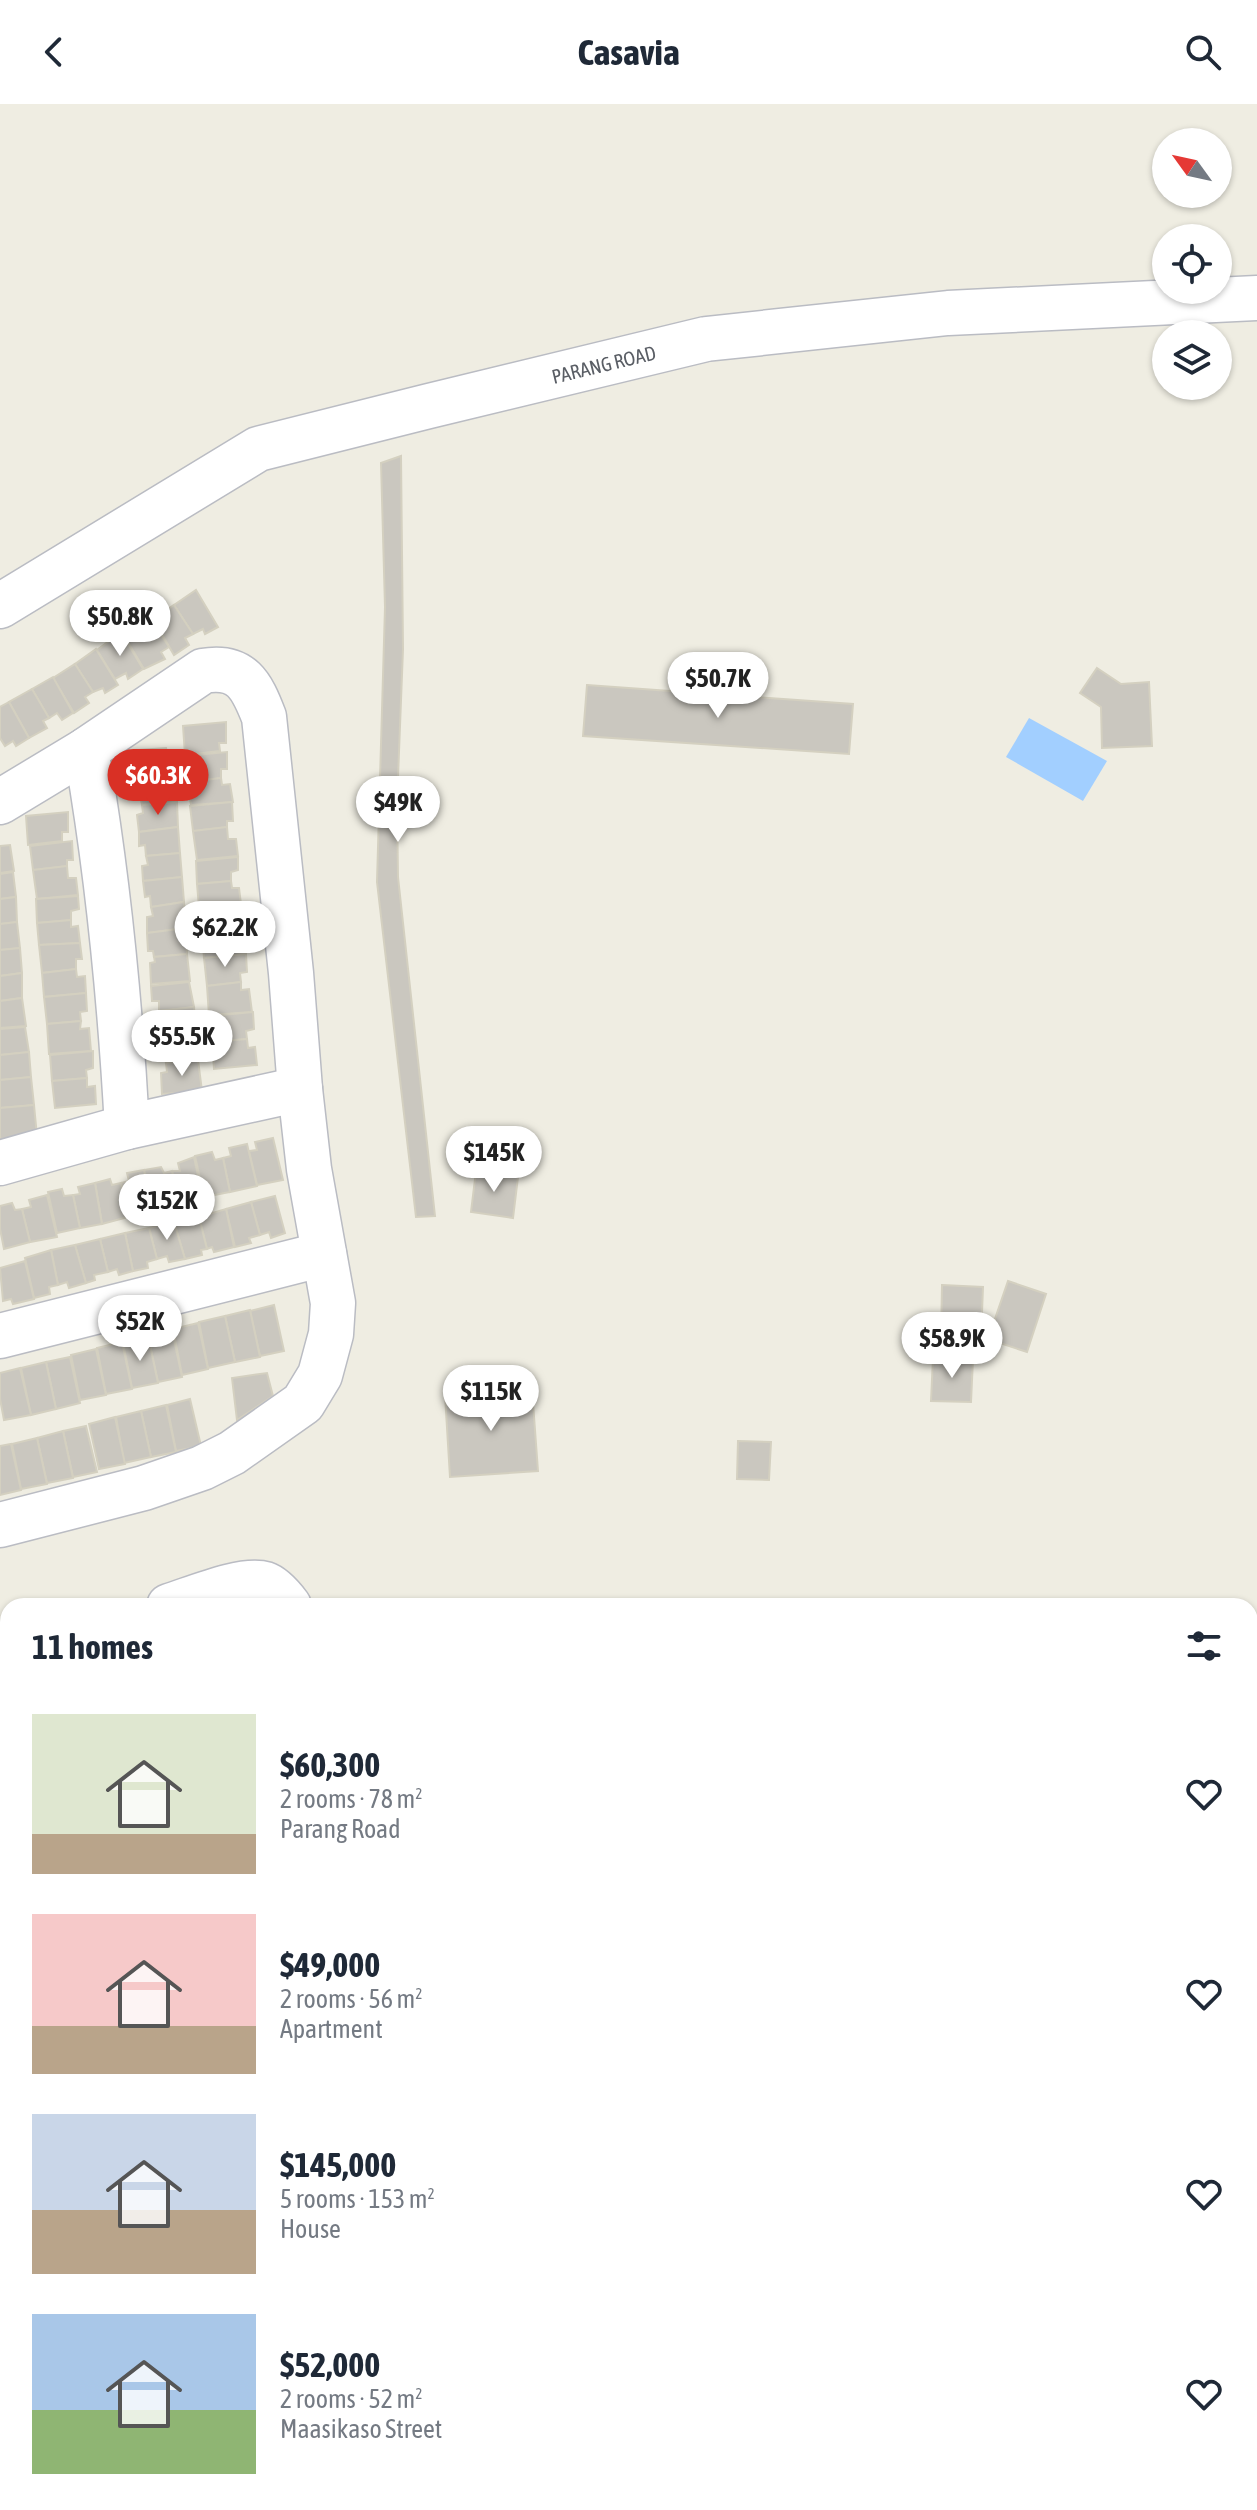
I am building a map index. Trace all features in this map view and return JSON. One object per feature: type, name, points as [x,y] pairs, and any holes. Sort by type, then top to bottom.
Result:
[{"type":"street","name":"PARANG ROAD","points":[[0,606],[258,449],[460,398],[706,339],[948,313],[1257,298]]},
{"type":"street","points":[[0,802],[86,750],[203,671],[231,671],[243,678],[252,689],[264,717],[309,1169],[333,1303],[331,1334],[320,1375],[303,1403],[232,1453],[202,1468],[144,1488],[0,1525]]},
{"type":"street","points":[[86,750],[105,872],[121,1009],[127,1127]]},
{"type":"street","points":[[0,1163],[127,1127],[300,1089]]},
{"type":"street","points":[[0,1336],[324,1254]]},
{"type":"street","points":[[196,1598],[244,1584],[264,1584],[280,1598]]},
{"type":"water","points":[[1029,718],[1107,761],[1083,801],[1006,757]]},
{"type":"building","points":[[401,456],[403,649],[397,803],[398,877],[435,1216],[416,1217],[377,882],[385,607],[381,463]]},
{"type":"building","points":[[196,590],[218,627],[205,634],[203,629],[193,634],[174,605]]},
{"type":"building","points":[[174,605],[193,634],[185,638],[189,645],[174,655],[153,619]]},
{"type":"building","points":[[150,618],[169,647],[161,652],[165,659],[144,669],[123,634]]},
{"type":"building","points":[[121,632],[143,669],[128,679],[126,673],[115,679],[97,650]]},
{"type":"building","points":[[96,649],[118,685],[105,693],[103,688],[93,692],[75,664]]},
{"type":"building","points":[[75,664],[93,692],[85,697],[89,703],[74,713],[53,678]]},
{"type":"building","points":[[1097,668],[1121,684],[1149,682],[1152,746],[1102,748],[1101,707],[1080,693]]},
{"type":"building","points":[[53,677],[73,713],[62,720],[57,713],[49,718],[32,689]]},
{"type":"building","points":[[587,685],[853,704],[849,754],[583,736]]},
{"type":"building","points":[[32,689],[49,718],[43,721],[47,728],[29,738],[9,702]]},
{"type":"building","points":[[9,702],[29,738],[16,746],[13,741],[5,746],[0,738],[0,707]]},
{"type":"building","points":[[226,722],[226,743],[219,743],[220,751],[185,755],[183,726]]},
{"type":"building","points":[[166,748],[171,775],[135,777],[134,767],[128,768],[126,751]]},
{"type":"building","points":[[227,752],[227,769],[221,769],[221,778],[187,782],[184,756]]},
{"type":"building","points":[[173,775],[177,802],[142,805],[140,795],[134,795],[132,779]]},
{"type":"building","points":[[221,778],[222,785],[230,784],[233,802],[191,805],[187,782]]},
{"type":"building","points":[[177,802],[178,827],[139,832],[137,815],[143,813],[142,805]]},
{"type":"building","points":[[232,802],[233,821],[227,821],[227,827],[193,831],[190,806]]},
{"type":"building","points":[[68,812],[68,832],[62,832],[62,841],[28,845],[26,816]]},
{"type":"building","points":[[178,827],[180,853],[146,856],[145,845],[139,846],[139,832]]},
{"type":"building","points":[[227,827],[228,839],[236,839],[238,856],[197,860],[193,831]]},
{"type":"building","points":[[72,841],[73,860],[67,860],[67,866],[33,870],[30,846]]},
{"type":"building","points":[[10,845],[14,871],[0,873],[0,846]]},
{"type":"building","points":[[180,853],[182,877],[143,881],[142,866],[148,865],[146,856]]},
{"type":"building","points":[[238,857],[238,870],[231,872],[231,881],[197,884],[196,861]]},
{"type":"building","points":[[67,866],[68,878],[76,878],[78,895],[37,899],[33,870]]},
{"type":"building","points":[[13,872],[16,897],[0,899],[0,874]]},
{"type":"building","points":[[182,877],[184,902],[151,907],[150,896],[145,897],[143,881]]},
{"type":"building","points":[[231,881],[232,888],[239,888],[241,904],[199,907],[197,884]]},
{"type":"building","points":[[78,896],[79,909],[71,911],[71,920],[37,923],[36,899]]},
{"type":"building","points":[[16,897],[17,922],[0,924],[0,899]]},
{"type":"building","points":[[184,902],[186,928],[147,933],[147,917],[153,916],[151,907]]},
{"type":"building","points":[[241,904],[242,920],[236,921],[237,930],[202,933],[199,907]]},
{"type":"building","points":[[71,920],[71,927],[78,926],[80,943],[39,945],[37,923]]},
{"type":"building","points":[[17,922],[20,948],[0,950],[0,924]]},
{"type":"building","points":[[186,928],[187,954],[154,957],[153,951],[148,951],[147,933]]},
{"type":"building","points":[[237,930],[238,938],[246,937],[246,954],[204,958],[202,933]]},
{"type":"building","points":[[80,943],[82,959],[76,959],[76,969],[42,973],[39,945]]},
{"type":"building","points":[[20,948],[22,973],[0,976],[0,950]]},
{"type":"building","points":[[187,954],[190,981],[151,984],[150,963],[155,962],[154,957]]},
{"type":"building","points":[[246,954],[247,972],[240,973],[241,982],[207,986],[204,958]]},
{"type":"building","points":[[76,969],[77,977],[85,976],[86,993],[44,997],[42,973]]},
{"type":"building","points":[[22,973],[22,998],[0,1001],[0,976]]},
{"type":"building","points":[[189,982],[194,1007],[159,1011],[159,1001],[152,1001],[151,986]]},
{"type":"building","points":[[241,982],[241,990],[249,989],[252,1012],[209,1015],[207,986]]},
{"type":"building","points":[[86,993],[87,1011],[80,1012],[81,1021],[47,1024],[44,997]]},
{"type":"building","points":[[22,998],[26,1026],[0,1028],[0,1001]]},
{"type":"building","points":[[194,1007],[196,1032],[157,1036],[154,1022],[161,1021],[159,1011]]},
{"type":"building","points":[[253,1012],[254,1029],[246,1031],[247,1039],[212,1042],[211,1016]]},
{"type":"building","points":[[81,1021],[80,1029],[89,1028],[91,1051],[49,1054],[47,1024]]},
{"type":"building","points":[[25,1027],[29,1052],[0,1055],[0,1029]]},
{"type":"building","points":[[196,1032],[198,1060],[166,1063],[164,1053],[159,1053],[157,1036]]},
{"type":"building","points":[[247,1039],[248,1048],[255,1047],[257,1065],[214,1069],[212,1042]]},
{"type":"building","points":[[93,1051],[93,1068],[86,1070],[87,1078],[52,1081],[50,1055]]},
{"type":"building","points":[[29,1052],[31,1077],[0,1080],[0,1055]]},
{"type":"building","points":[[198,1060],[202,1091],[162,1094],[161,1073],[167,1072],[166,1063]]},
{"type":"building","points":[[31,1077],[34,1105],[0,1108],[0,1080]]},
{"type":"building","points":[[87,1078],[87,1087],[95,1086],[96,1104],[55,1108],[52,1081]]},
{"type":"building","points":[[34,1105],[37,1136],[0,1139],[0,1108]]},
{"type":"building","points":[[273,1138],[283,1180],[257,1185],[249,1151],[257,1150],[255,1142]]},
{"type":"building","points":[[247,1144],[257,1186],[230,1192],[223,1158],[231,1156],[229,1148]]},
{"type":"building","points":[[212,1152],[215,1160],[223,1158],[230,1192],[204,1197],[195,1156]]},
{"type":"building","points":[[194,1157],[203,1199],[179,1205],[172,1171],[180,1171],[178,1163]]},
{"type":"building","points":[[161,1167],[164,1173],[172,1171],[179,1205],[152,1212],[144,1170]]},
{"type":"building","points":[[144,1170],[152,1212],[128,1217],[121,1183],[129,1181],[127,1173]]},
{"type":"building","points":[[476,1171],[518,1177],[513,1218],[471,1212]]},
{"type":"building","points":[[110,1179],[112,1185],[121,1183],[128,1217],[102,1224],[95,1183]]},
{"type":"building","points":[[95,1183],[102,1224],[80,1228],[73,1195],[80,1194],[78,1187]]},
{"type":"building","points":[[62,1189],[64,1196],[73,1195],[80,1228],[57,1233],[48,1192]]},
{"type":"building","points":[[47,1195],[57,1237],[30,1242],[22,1209],[31,1207],[29,1200]]},
{"type":"building","points":[[275,1196],[285,1233],[271,1238],[269,1232],[260,1235],[251,1202]]},
{"type":"building","points":[[251,1202],[260,1235],[249,1238],[251,1243],[235,1247],[226,1209]]},
{"type":"building","points":[[12,1203],[15,1210],[22,1209],[30,1242],[4,1249],[0,1206]]},
{"type":"building","points":[[226,1209],[234,1247],[214,1252],[212,1247],[207,1249],[199,1217]]},
{"type":"building","points":[[199,1217],[207,1249],[201,1250],[202,1255],[185,1259],[174,1222]]},
{"type":"building","points":[[174,1222],[185,1259],[169,1262],[167,1256],[157,1259],[149,1228]]},
{"type":"building","points":[[149,1228],[157,1259],[147,1262],[148,1268],[133,1271],[125,1233]]},
{"type":"building","points":[[125,1233],[133,1271],[119,1275],[117,1269],[108,1272],[100,1239]]},
{"type":"building","points":[[100,1239],[108,1272],[94,1275],[95,1280],[86,1283],[75,1245]]},
{"type":"building","points":[[75,1245],[86,1283],[69,1288],[67,1282],[58,1285],[51,1250]]},
{"type":"building","points":[[51,1250],[58,1285],[49,1287],[50,1294],[34,1298],[25,1258]]},
{"type":"building","points":[[25,1261],[34,1299],[13,1304],[11,1299],[3,1301],[0,1268]]},
{"type":"building","points":[[1008,1281],[1046,1294],[1027,1352],[988,1339]]},
{"type":"building","points":[[942,1285],[983,1287],[981,1338],[941,1337]]},
{"type":"building","points":[[274,1305],[284,1351],[260,1356],[250,1311]]},
{"type":"building","points":[[250,1310],[260,1357],[235,1362],[225,1316]]},
{"type":"building","points":[[225,1316],[235,1362],[208,1368],[199,1322]]},
{"type":"building","points":[[198,1323],[208,1369],[182,1375],[173,1329]]},
{"type":"building","points":[[172,1330],[182,1377],[158,1382],[148,1336]]},
{"type":"building","points":[[148,1336],[158,1383],[132,1388],[123,1343]]},
{"type":"building","points":[[122,1342],[132,1389],[106,1394],[97,1348]]},
{"type":"building","points":[[96,1349],[106,1395],[80,1400],[71,1355]]},
{"type":"building","points":[[70,1357],[80,1403],[56,1409],[46,1362]]},
{"type":"building","points":[[933,1358],[973,1359],[971,1402],[931,1401]]},
{"type":"building","points":[[46,1362],[56,1409],[31,1415],[21,1368]]},
{"type":"building","points":[[20,1368],[31,1415],[4,1420],[0,1373]]},
{"type":"building","points":[[267,1373],[273,1396],[237,1420],[232,1378]]},
{"type":"building","points":[[532,1389],[538,1471],[450,1477],[445,1395]]},
{"type":"building","points":[[190,1399],[201,1446],[176,1451],[167,1405]]},
{"type":"building","points":[[166,1405],[176,1452],[151,1457],[141,1411]]},
{"type":"building","points":[[141,1411],[151,1457],[124,1463],[116,1417]]},
{"type":"building","points":[[115,1417],[125,1464],[99,1469],[89,1424]]},
{"type":"building","points":[[86,1426],[97,1472],[73,1477],[63,1431]]},
{"type":"building","points":[[63,1431],[73,1478],[47,1483],[37,1438]]},
{"type":"building","points":[[37,1438],[47,1484],[21,1489],[12,1444]]},
{"type":"building","points":[[738,1441],[771,1442],[769,1480],[737,1479]]},
{"type":"building","points":[[11,1444],[21,1490],[0,1495],[0,1446]]}]
